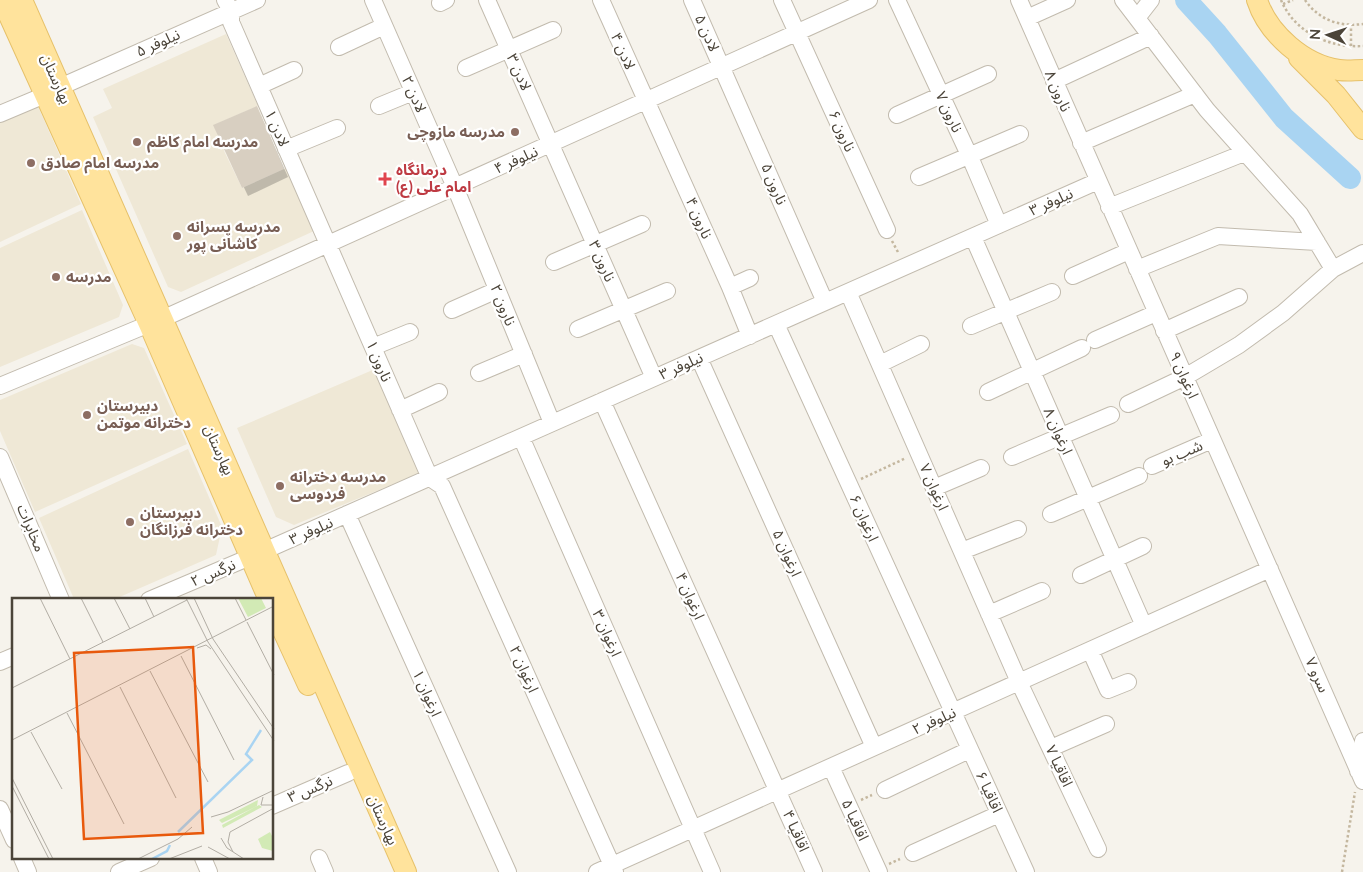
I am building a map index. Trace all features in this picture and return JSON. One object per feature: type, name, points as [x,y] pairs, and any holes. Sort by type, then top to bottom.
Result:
[{"type":"main road","name":"بهارستان","points":[[2,0],[52,91],[156,322],[257,554],[406,872]]},
{"type":"main road","name":"بهارستان","points":[[22,0],[52,91]]},
{"type":"main road","points":[[1256,0],[1267,22],[1280,39],[1336,95],[1363,130]]},
{"type":"main road","points":[[1280,39],[1307,59],[1338,70],[1363,70]]},
{"type":"main road","name":"بهارستان","points":[[257,554],[268,598]]},
{"type":"main road","name":"بهارستان","points":[[274,611],[393,872]]},
{"type":"street","name":"نیلوفر ۵","points":[[0,114],[228,6],[257,0]]},
{"type":"street","name":"لادن ۲","points":[[373,0],[455,187]]},
{"type":"street","name":"لادن ۳","points":[[487,0],[551,144]]},
{"type":"street","name":"لادن ۴","points":[[601,0],[645,101]]},
{"type":"street","name":"لادن ۵","points":[[692,0],[722,66]]},
{"type":"street","name":"نارون ۶","points":[[782,0],[887,230]]},
{"type":"street","name":"نیلوفر ۴","points":[[0,386],[156,322],[869,0]]},
{"type":"street","name":"نارون ۷","points":[[896,0],[970,156],[999,225]]},
{"type":"street","name":"نارون ۸","points":[[1019,0],[1098,181]]},
{"type":"street","points":[[1027,18],[1067,0]]},
{"type":"street","points":[[1123,0],[1207,110],[1300,214],[1333,269]]},
{"type":"street","points":[[1137,18],[1150,2]]},
{"type":"street","name":"لادن ۱","points":[[228,6],[231,22],[328,244]]},
{"type":"street","points":[[339,46],[384,26]]},
{"type":"street","points":[[466,68],[553,30]]},
{"type":"street","points":[[1054,81],[1151,36]]},
{"type":"street","name":"نارون ۵","points":[[722,66],[825,302]]},
{"type":"street","points":[[259,86],[294,70]]},
{"type":"street","points":[[897,115],[988,74]]},
{"type":"street","points":[[379,106],[413,92]]},
{"type":"street","points":[[1081,143],[1194,94]]},
{"type":"street","name":"نارون ۴","points":[[645,101],[730,286],[750,336]]},
{"type":"street","points":[[286,149],[337,128]]},
{"type":"street","points":[[919,177],[1020,134]]},
{"type":"street","name":"نارون ۳","points":[[551,144],[654,378]]},
{"type":"street","points":[[1109,207],[1244,152]]},
{"type":"street","name":"نیلوفر ۳","points":[[257,554],[1098,181]]},
{"type":"street","name":"ارغوان ۹","points":[[1098,181],[1270,570]]},
{"type":"street","name":"نارون ۲","points":[[455,187],[552,423]]},
{"type":"street","points":[[554,262],[642,224]]},
{"type":"street","points":[[1137,270],[1218,236],[1317,242]]},
{"type":"street","name":"ارغوان ۸","points":[[972,237],[1144,626]]},
{"type":"street","name":"نارون ۱","points":[[328,244],[430,478]]},
{"type":"street","points":[[1073,276],[1129,251]]},
{"type":"street","points":[[1128,404],[1185,377],[1239,344],[1283,313],[1333,269],[1363,254]]},
{"type":"street","points":[[730,286],[750,278]]},
{"type":"street","points":[[452,310],[497,290]]},
{"type":"street","points":[[578,329],[667,291]]},
{"type":"street","name":"ارغوان ۷","points":[[848,292],[1019,682]]},
{"type":"street","points":[[971,326],[1052,292]]},
{"type":"street","points":[[1164,331],[1239,297]]},
{"type":"street","points":[[988,392],[1156,313]]},
{"type":"street","name":"ارغوان ۶","points":[[776,324],[952,712]]},
{"type":"street","points":[[373,347],[410,332]]},
{"type":"street","points":[[880,364],[921,344]]},
{"type":"street","points":[[480,373],[524,354]]},
{"type":"street","name":"ارغوان ۵","points":[[699,358],[874,747]]},
{"type":"street","points":[[400,410],[439,392]]},
{"type":"street","name":"ارغوان ۴","points":[[602,401],[777,791]]},
{"type":"street","points":[[1012,457],[1111,415]]},
{"type":"street","name":"ارغوان ۳","points":[[521,437],[712,872]]},
{"type":"street","name":"شب بو","points":[[1051,514],[1212,440]]},
{"type":"street","name":"مخابرات","points":[[0,457],[60,598]]},
{"type":"street","points":[[934,488],[981,468]]},
{"type":"street","name":"ارغوان ۲","points":[[430,478],[442,486],[608,870]]},
{"type":"street","name":"ارغوان ۱","points":[[347,514],[508,872]]},
{"type":"street","points":[[962,551],[1018,529]]},
{"type":"street","points":[[1081,574],[1143,546]]},
{"type":"street","name":"نرگس ۲","points":[[154,598],[257,554]]},
{"type":"street","name":"نیلوفر ۲","points":[[608,870],[693,829],[1270,570]]},
{"type":"street","name":"سرو ۷","points":[[1270,570],[1362,774]]},
{"type":"street","points":[[989,614],[1042,591]]},
{"type":"street","points":[[1090,650],[1108,690],[1128,682]]},
{"type":"street","points":[[0,662],[12,657]]},
{"type":"street","name":"اقاقیا ۷","points":[[1019,682],[1098,849]]},
{"type":"street","name":"اقاقیا ۶","points":[[952,712],[1025,872]]},
{"type":"street","points":[[1051,748],[1106,724]]},
{"type":"street","points":[[1362,774],[1363,741]]},
{"type":"street","points":[[885,790],[969,750]]},
{"type":"street","name":"اقاقیا ۵","points":[[831,767],[878,870]]},
{"type":"street","name":"نرگس ۳","points":[[274,805],[348,773]]},
{"type":"street","name":"اقاقیا ۴","points":[[777,791],[814,872]]},
{"type":"street","points":[[0,809],[12,836]]},
{"type":"street","points":[[913,853],[999,814]]},
{"type":"street","points":[[23,860],[28,872]]},
{"type":"street","points":[[119,872],[146,860]]},
{"type":"street","points":[[204,860],[209,872]]},
{"type":"path","points":[[1281,0],[1300,27],[1311,35],[1337,46],[1363,46]]},
{"type":"path","points":[[1283,4],[1293,0]]},
{"type":"path","points":[[1304,0],[1310,8],[1322,17],[1336,23],[1351,26],[1363,24]]},
{"type":"path","points":[[1351,26],[1351,47]]},
{"type":"path","points":[[887,230],[904,267]]},
{"type":"path","points":[[849,485],[918,452]]},
{"type":"path","points":[[1342,872],[1362,774]]},
{"type":"path","points":[[848,805],[885,790]]},
{"type":"path","points":[[878,870],[913,853]]},
{"type":"shaded area","points":[[226,34],[258,106],[214,125],[225,153],[242,188],[286,168],[314,231],[181,292],[168,287],[93,117],[112,108],[103,89]]},
{"type":"shaded area","name":"مدرسه امام صادق","points":[[37,104],[81,204],[0,242],[0,122]]},
{"type":"shaded area","name":"مدرسه","points":[[82,210],[123,305],[119,317],[0,367],[0,248]]},
{"type":"shaded area","name":"دبیرستان دخترانه موتمن","points":[[132,344],[144,348],[187,444],[35,512],[0,431],[0,400]]},
{"type":"shaded area","points":[[375,369],[420,473],[294,525],[276,517],[237,428]]},
{"type":"shaded area","name":"دبیرستان دخترانه فرزانگان","points":[[188,449],[222,527],[216,555],[117,598],[74,598],[39,518]]},
{"type":"building","points":[[257,106],[284,169],[242,188],[213,125]]},
{"type":"waterway","points":[[1186,0],[1217,34],[1284,118],[1350,178]]},
{"type":"place","name":"مدرسه مازوچی","points":[[515,132]]},
{"type":"place","name":"مدرسه امام کاظم","points":[[137,142]]},
{"type":"place","name":"مدرسه امام صادق","points":[[31,163]]},
{"type":"place","name":"درمانگاه امام علی (ع)","points":[[385,179]]},
{"type":"place","name":"مدرسه پسرانه کاشانی پور","points":[[177,236]]},
{"type":"place","name":"مدرسه","points":[[56,277]]},
{"type":"place","name":"دبیرستان دخترانه موتمن","points":[[87,415]]},
{"type":"place","name":"مدرسه دخترانه فردوسی","points":[[280,486]]},
{"type":"place","name":"دبیرستان دخترانه فرزانگان","points":[[130,522]]}]
